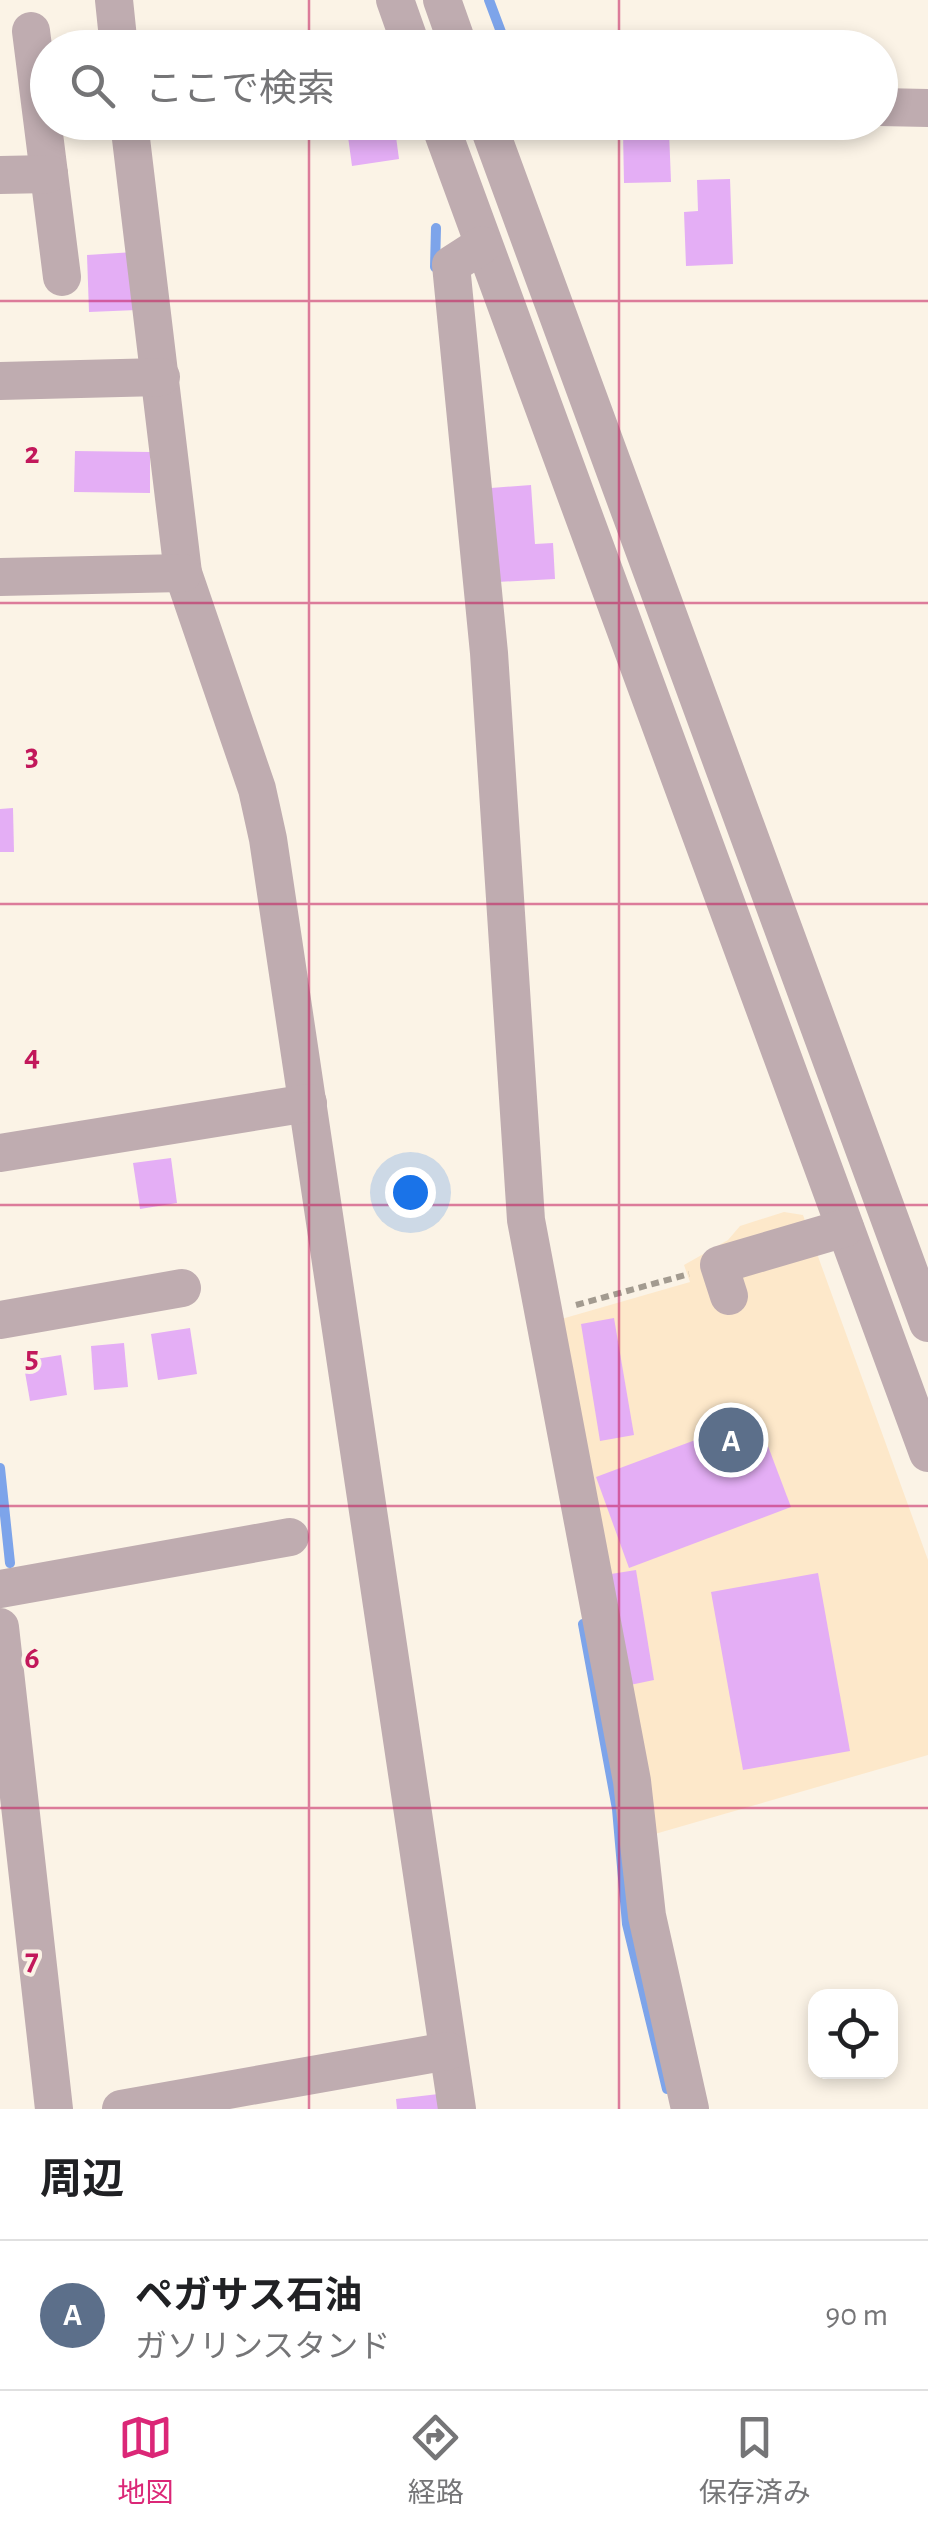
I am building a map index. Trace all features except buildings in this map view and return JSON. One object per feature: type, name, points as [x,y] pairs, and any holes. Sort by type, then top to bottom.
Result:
[{"type":"street","points":[[114,0],[118,30]]},
{"type":"street","points":[[395,0],[406,30]]},
{"type":"street","points":[[442,0],[453,30]]},
{"type":"street","points":[[898,108],[928,108]]},
{"type":"street","points":[[45,140],[62,277]]},
{"type":"street","points":[[131,140],[183,573],[257,789],[308,1102],[457,2109]]},
{"type":"street","points":[[446,140],[928,1452]]},
{"type":"street","points":[[494,140],[928,1322]]},
{"type":"street","points":[[0,174],[49,174]]},
{"type":"street","points":[[482,246],[451,265],[489,653],[526,1220],[632,1781],[647,1916],[690,2109]]},
{"type":"street","points":[[0,381],[160,377]]},
{"type":"street","points":[[0,576],[183,573]]},
{"type":"street","points":[[0,1153],[308,1102]]},
{"type":"street","points":[[724,1280],[845,1228]]},
{"type":"street","points":[[0,1320],[182,1288]]},
{"type":"street","points":[[0,1590],[290,1536]]},
{"type":"street","points":[[0,1626],[54,2109]]},
{"type":"street","points":[[121,2109],[448,2051]]},
{"type":"path","points":[[542,1313],[724,1280]]},
{"type":"shaded area","points":[[784,1212],[803,1215],[928,1560],[928,1755],[648,1836],[558,1320],[690,1282],[684,1265],[728,1240],[740,1226]]},
{"type":"waterway","points":[[489,0],[500,30]]},
{"type":"waterway","points":[[435,267],[436,228]]},
{"type":"waterway","points":[[0,1468],[10,1563]]},
{"type":"waterway","points":[[583,1624],[617,1809],[627,1924],[667,2089]]},
{"type":"place","name":"ペガサス石油","points":[[731,1440]]}]
